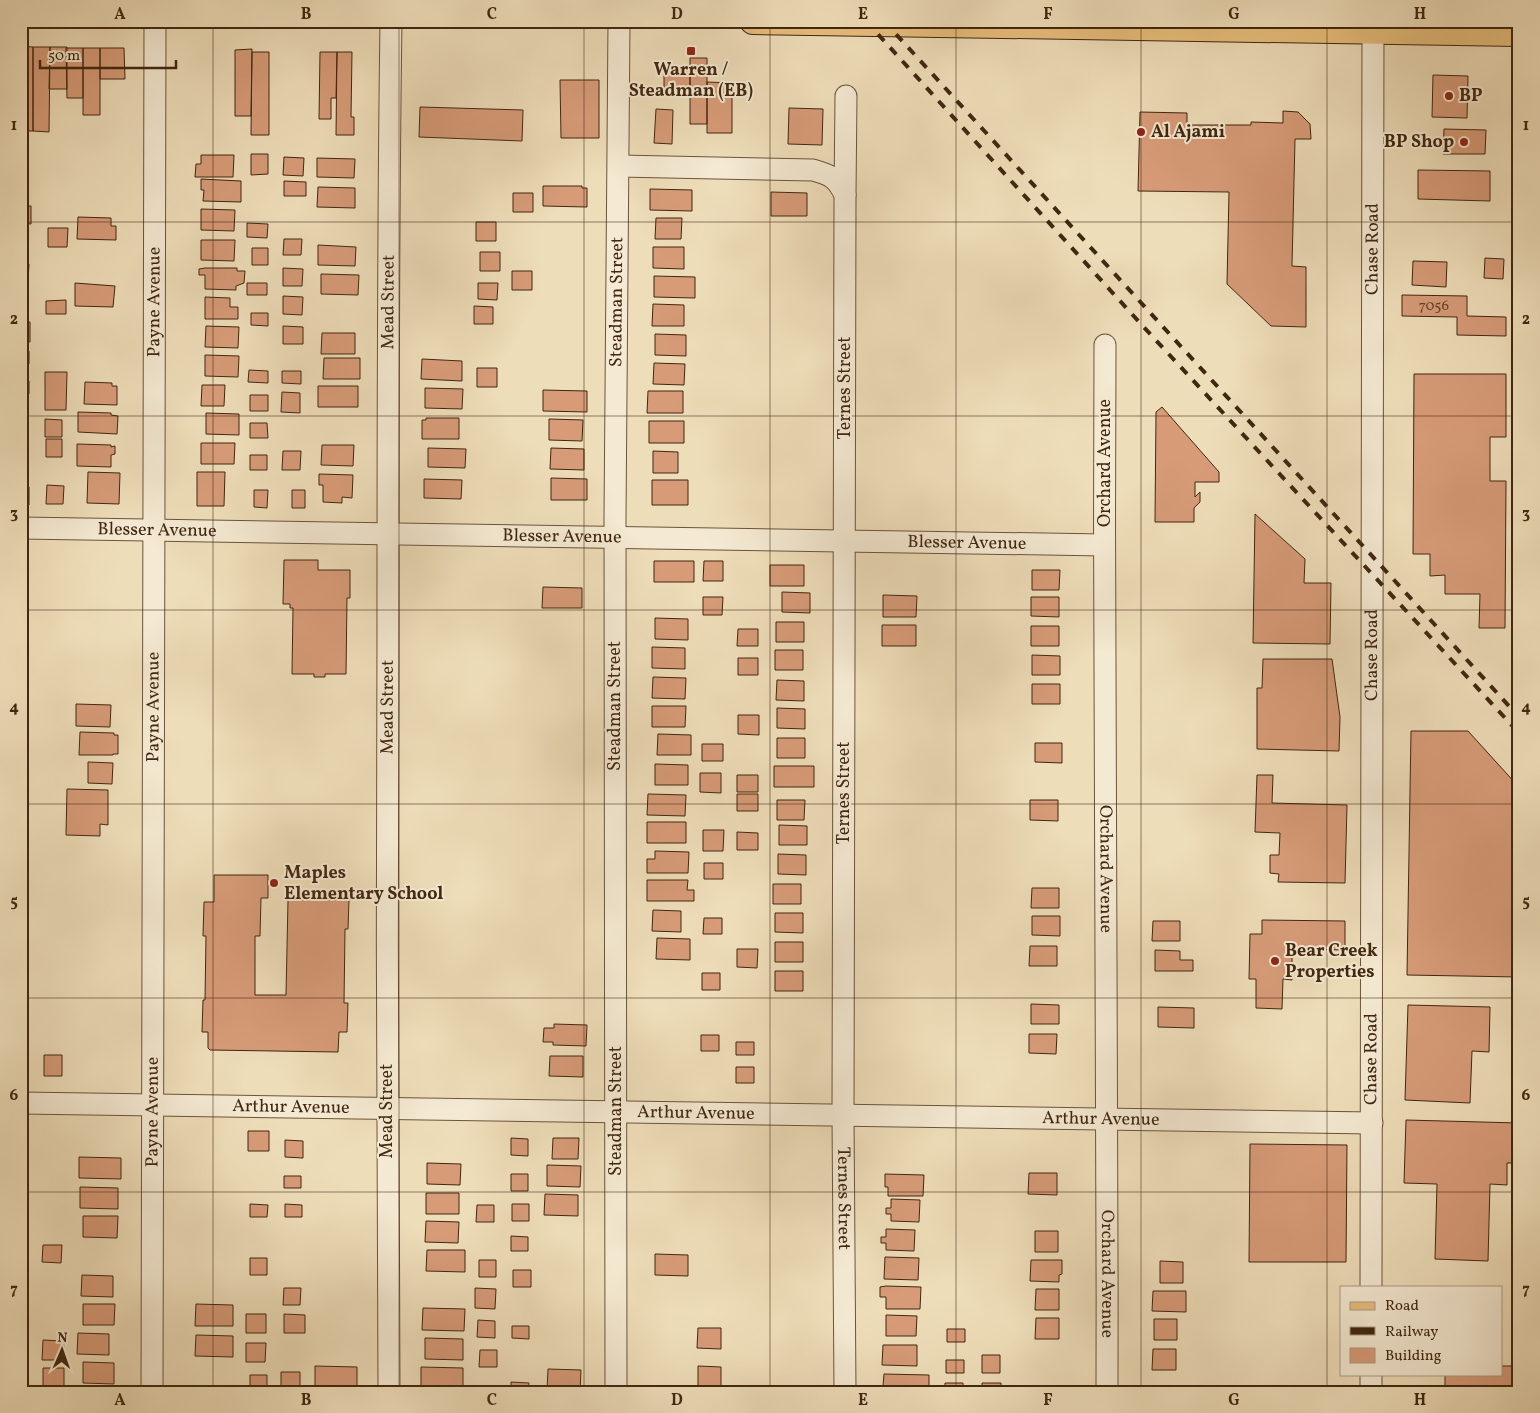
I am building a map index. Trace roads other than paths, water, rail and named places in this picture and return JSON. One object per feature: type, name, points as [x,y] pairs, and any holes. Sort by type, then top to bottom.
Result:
[{"type":"main road","points":[[753,21],[1374,26],[1519,33]]},
{"type":"street","name":"Payne Avenue","points":[[152,1392],[156,21]]},
{"type":"street","name":"Mead Street","points":[[388,1392],[388,535],[391,21]]},
{"type":"street","name":"Steadman Street","points":[[616,1392],[615,539],[619,21]]},
{"type":"street","name":"Chase Road","points":[[1371,1286],[1374,26]]},
{"type":"street","name":"Ternes Street","points":[[845,1392],[844,541],[846,96]]},
{"type":"street","points":[[619,166],[813,170],[828,174],[839,182],[845,195]]},
{"type":"street","name":"Orchard Avenue","points":[[1105,344],[1104,545],[1108,1118],[1107,1392]]},
{"type":"street","name":"Blesser Avenue","points":[[21,528],[615,539],[1104,545]]},
{"type":"street","name":"Arthur Avenue","points":[[21,1103],[1372,1123]]},
{"type":"street","points":[[1371,1376],[1371,1392]]},
{"type":"railway","points":[[866,21],[1140,323],[1519,733]]},
{"type":"railway","points":[[884,21],[1519,717]]},
{"type":"place","name":"Warren / Steadman (EB)","points":[[691,51]]},
{"type":"place","name":"BP","points":[[1449,96]]},
{"type":"place","name":"Al Ajami","points":[[1141,132]]},
{"type":"place","name":"BP Shop","points":[[1464,142]]},
{"type":"place","name":"Maples Elementary School","points":[[274,883]]},
{"type":"place","name":"Bear Creek Properties","points":[[1275,961]]}]
